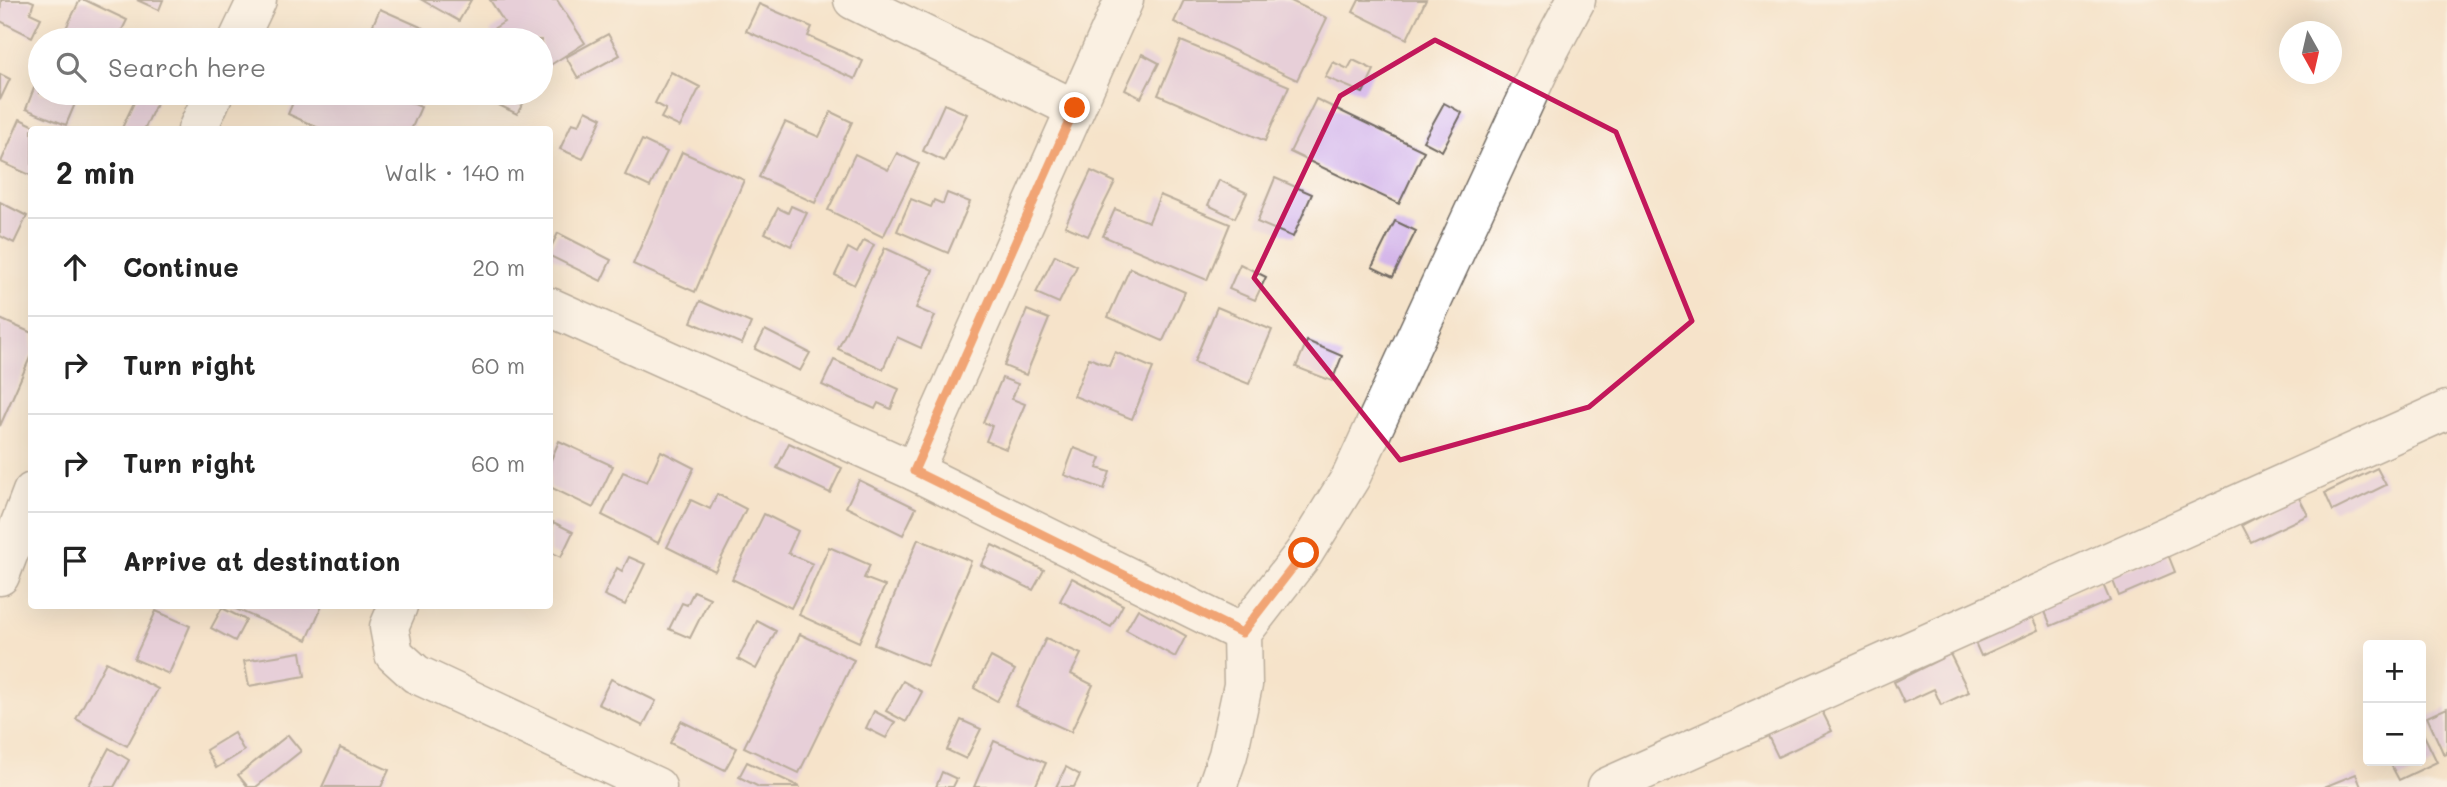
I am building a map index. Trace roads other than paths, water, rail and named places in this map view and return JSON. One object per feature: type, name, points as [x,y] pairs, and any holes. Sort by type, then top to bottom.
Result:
[{"type":"street","points":[[244,28],[257,0]]},
{"type":"street","points":[[853,0],[1075,108]]},
{"type":"street","points":[[914,471],[1124,0]]},
{"type":"street","points":[[1217,787],[1228,755],[1243,685],[1242,633],[1304,553],[1351,477],[1543,62],[1576,0]]},
{"type":"street","points":[[199,126],[208,105]]},
{"type":"street","points":[[553,308],[914,471],[1242,633]]},
{"type":"street","points":[[1607,787],[2447,410]]},
{"type":"street","points":[[0,576],[19,496]]},
{"type":"street","points":[[397,609],[389,627],[394,654],[416,674],[657,787]]}]
